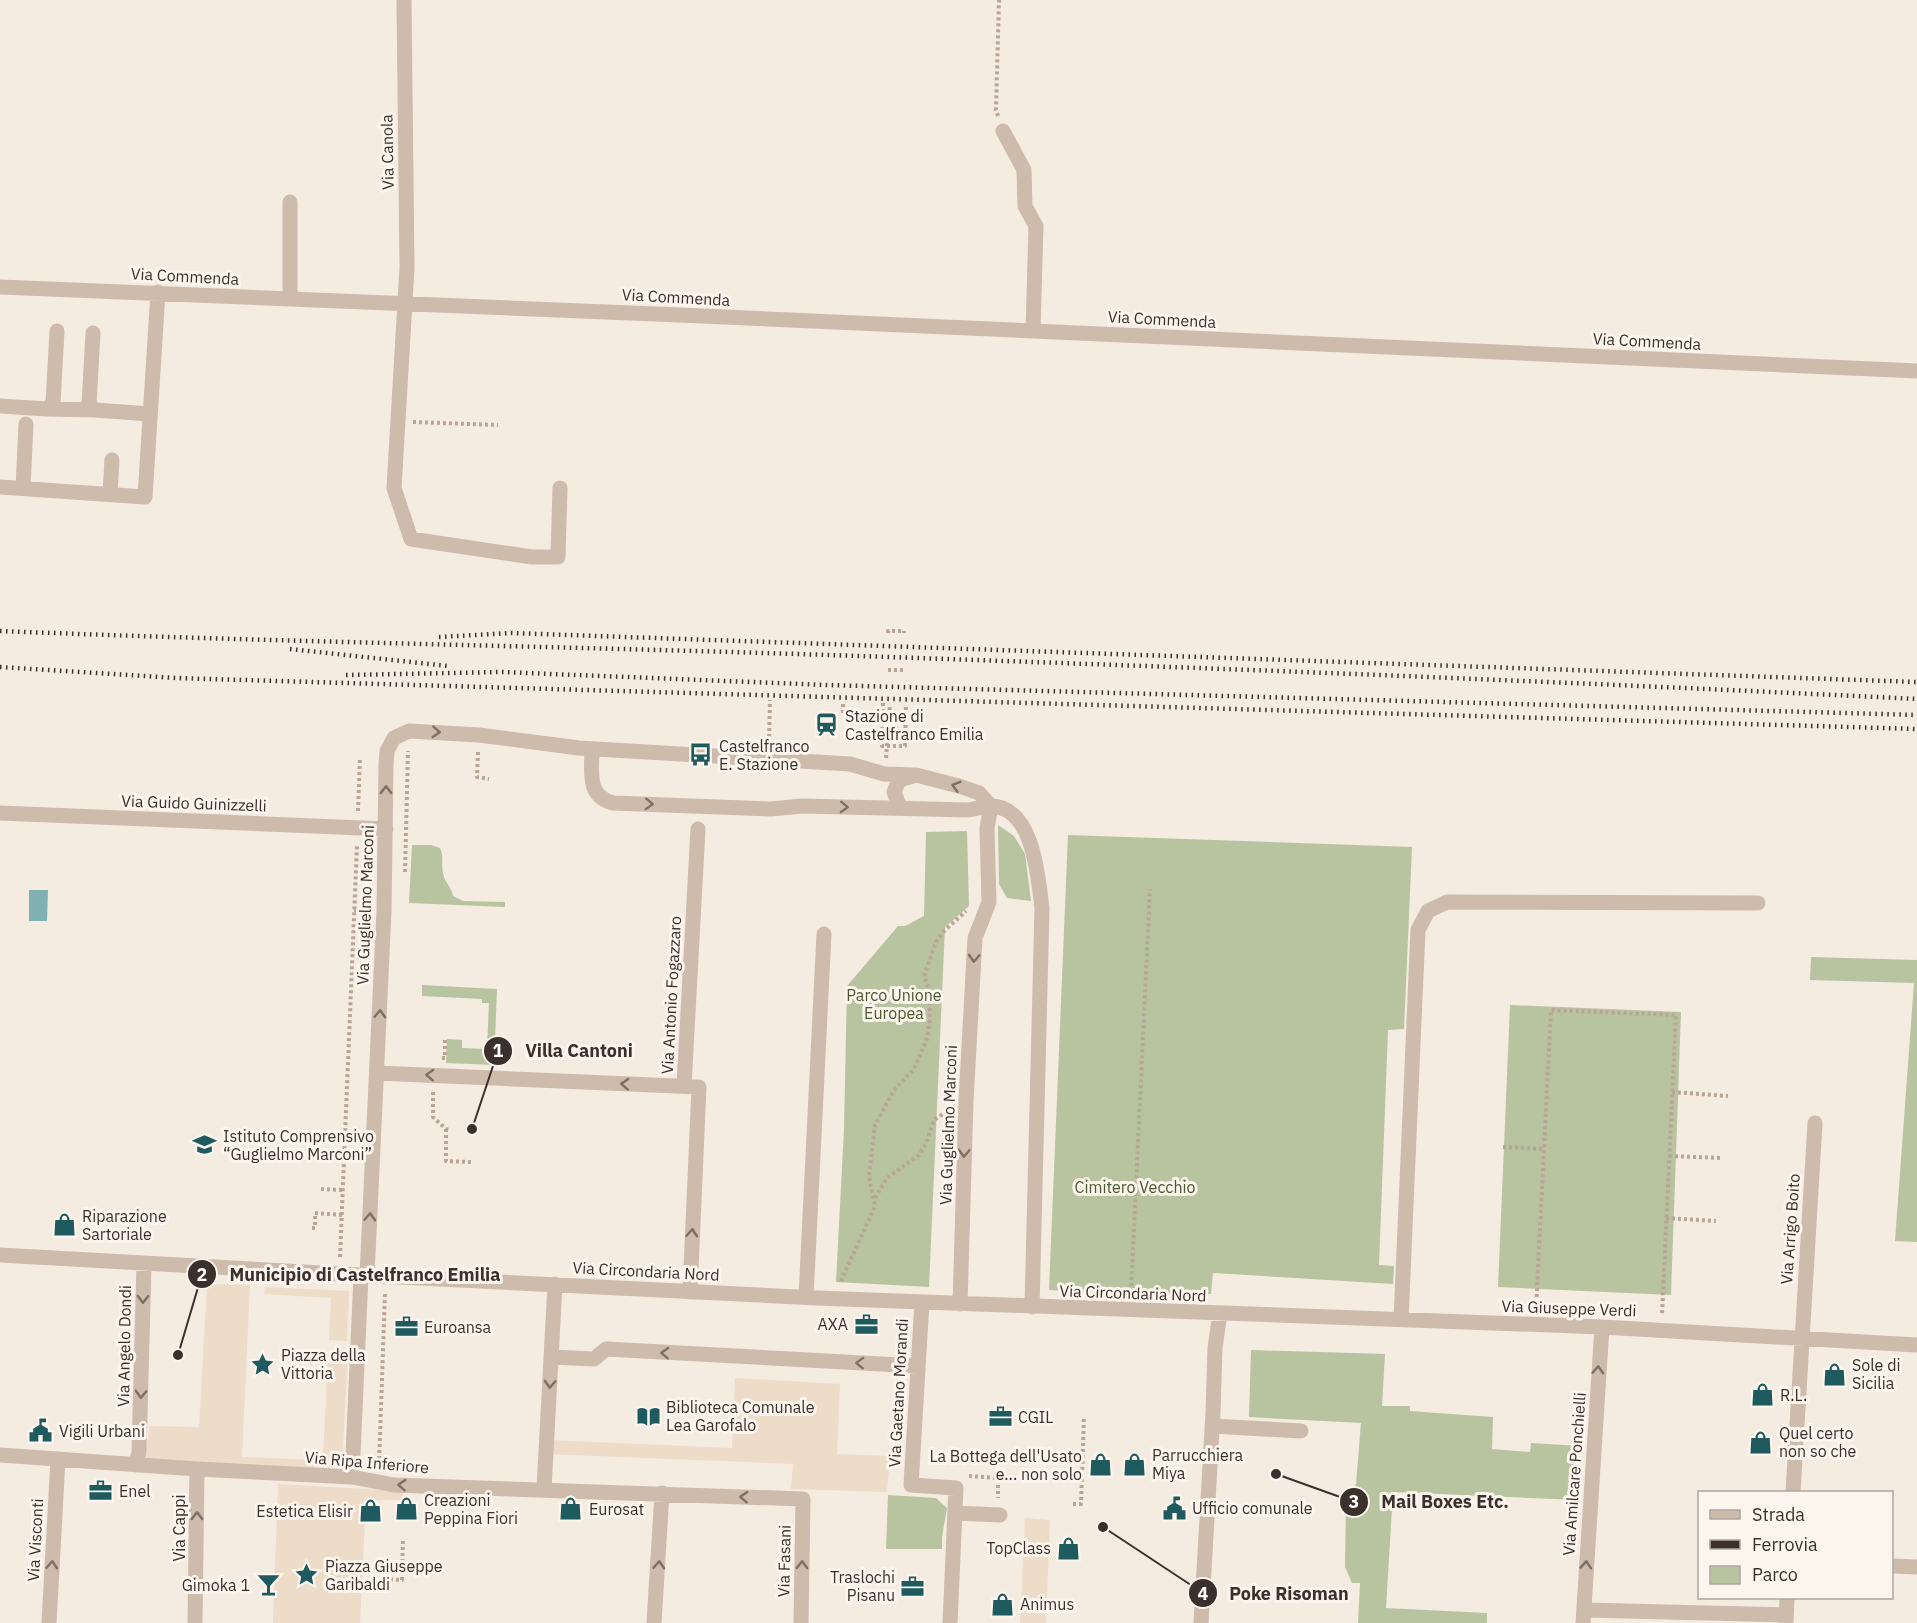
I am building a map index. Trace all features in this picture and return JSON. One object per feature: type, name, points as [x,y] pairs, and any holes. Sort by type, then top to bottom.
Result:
[{"type":"street","name":"Via Canola","points":[[404,0],[407,268],[405,303]]},
{"type":"street","points":[[1003,131],[1024,170],[1025,206],[1036,226],[1033,331]]},
{"type":"street","points":[[290,202],[290,299]]},
{"type":"street","name":"Via Commenda","points":[[0,287],[158,292],[1917,371]]},
{"type":"street","points":[[0,487],[145,496],[158,292]]},
{"type":"street","points":[[405,303],[394,488],[411,539],[532,557],[558,557],[560,488]]},
{"type":"street","points":[[47,409],[53,403],[57,331]]},
{"type":"street","points":[[93,333],[89,404],[95,410]]},
{"type":"street","points":[[0,406],[150,414]]},
{"type":"street","points":[[23,488],[26,424]]},
{"type":"street","points":[[110,494],[112,460]]},
{"type":"street","name":"Via Guglielmo Marconi","points":[[352,1477],[377,1072],[387,751],[394,738],[409,730],[479,735],[592,749],[850,764],[884,774],[916,775],[979,794],[991,806],[987,828],[989,902],[975,938],[965,1112],[960,1304]]},
{"type":"street","points":[[592,749],[592,783],[599,796],[613,802],[771,809],[802,806],[968,810],[991,806],[1001,808],[1015,817],[1030,838],[1038,873],[1042,908],[1032,1307]]},
{"type":"street","points":[[900,808],[894,792],[899,780],[916,775]]},
{"type":"street","name":"Via Guido Guinizzelli","points":[[0,813],[386,829]]},
{"type":"street","name":"Via Antonio Fogazzaro","points":[[690,1292],[699,1087],[684,1086],[698,829]]},
{"type":"street","points":[[1401,1320],[1418,930],[1428,910],[1447,902],[1758,903]]},
{"type":"street","points":[[806,1297],[824,934]]},
{"type":"street","points":[[377,1072],[684,1086]]},
{"type":"street","name":"Via Arrigo Boito","points":[[1792,1491],[1815,1123]]},
{"type":"street","name":"Via Circondaria Nord","points":[[0,1255],[690,1292],[1220,1313],[1215,1348],[1202,1623]]},
{"type":"street","name":"Via Angelo Dondi","points":[[136,1465],[139,1452],[144,1264]]},
{"type":"street","name":"Via Circondaria Nord","points":[[544,1489],[555,1284]]},
{"type":"street","name":"Via Gaetano Morandi","points":[[922,1302],[911,1485],[956,1488],[950,1623]]},
{"type":"street","name":"Via Giuseppe Verdi","points":[[1220,1313],[1661,1330],[1917,1345]]},
{"type":"street","name":"Via Amilcare Ponchielli","points":[[1583,1616],[1602,1328]]},
{"type":"street","points":[[551,1357],[594,1359],[606,1349],[918,1365]]},
{"type":"street","points":[[1212,1425],[1301,1431]]},
{"type":"street","name":"Via Ripa Inferiore","points":[[0,1455],[352,1477],[394,1485],[803,1499]]},
{"type":"street","name":"Via Visconti","points":[[49,1623],[58,1459]]},
{"type":"street","name":"Via Cappi","points":[[195,1623],[197,1469]]},
{"type":"street","points":[[654,1623],[662,1493]]},
{"type":"street","name":"Via Fasani","points":[[801,1623],[803,1499]]},
{"type":"street","points":[[955,1512],[1000,1515]]},
{"type":"street","points":[[1893,1566],[1917,1567]]},
{"type":"street","points":[[1583,1616],[1786,1619],[1787,1599]]},
{"type":"path","points":[[999,0],[996,110],[1003,131]]},
{"type":"path","points":[[398,422],[498,425]]},
{"type":"path","points":[[888,633],[888,631],[904,631],[904,633]]},
{"type":"path","points":[[888,670],[903,670]]},
{"type":"path","points":[[768,759],[770,700]]},
{"type":"path","points":[[843,702],[843,713]]},
{"type":"path","points":[[883,703],[882,746],[905,746],[906,704]]},
{"type":"path","points":[[889,728],[896,728],[890,704]]},
{"type":"path","points":[[888,746],[892,715]]},
{"type":"path","points":[[478,755],[477,777],[489,779]]},
{"type":"path","points":[[340,1263],[360,757]]},
{"type":"path","points":[[1130,1311],[1150,889]]},
{"type":"path","points":[[833,1298],[875,1206],[869,1176],[875,1125],[894,1090],[914,1069],[927,1040],[930,1020],[929,996],[924,976],[936,942],[943,932],[970,908],[989,902]]},
{"type":"path","points":[[1536,1325],[1551,1010],[1676,1015],[1661,1330]]},
{"type":"path","points":[[433,1082],[433,1117],[448,1130],[446,1161],[471,1162]]},
{"type":"path","points":[[1672,1092],[1728,1096]]},
{"type":"path","points":[[875,1199],[887,1178],[919,1155],[934,1120]]},
{"type":"path","points":[[1503,1147],[1545,1149]]},
{"type":"path","points":[[1669,1156],[1722,1158]]},
{"type":"path","points":[[321,1189],[343,1190]]},
{"type":"path","points":[[312,1228],[315,1228],[315,1213],[342,1215]]},
{"type":"path","points":[[1666,1218],[1716,1221]]},
{"type":"path","points":[[379,1472],[385,1292]]},
{"type":"path","points":[[1073,1504],[1081,1504],[1084,1416]]},
{"type":"path","points":[[384,1580],[402,1580],[403,1538]]},
{"type":"green space","points":[[998,825],[1014,836],[1025,854],[1031,901],[1007,898],[999,884]]},
{"type":"green space","name":"Parco Unione Europea","points":[[967,831],[969,906],[945,927],[929,1287],[836,1282],[844,1129],[847,986],[898,926],[905,926],[924,916],[926,832]]},
{"type":"green space","name":"Cimitero Vecchio","points":[[1068,835],[1412,847],[1404,1029],[1388,1030],[1379,1265],[1394,1266],[1393,1284],[1213,1273],[1211,1294],[1154,1295],[1154,1290],[1107,1287],[1106,1293],[1049,1290]]},
{"type":"green space","points":[[412,845],[431,845],[440,848],[442,870],[453,896],[463,901],[505,902],[505,907],[409,903]]},
{"type":"green space","points":[[1811,957],[1917,960],[1917,1242],[1895,1241],[1914,983],[1810,980]]},
{"type":"green space","points":[[422,985],[497,989],[494,1065],[446,1063],[447,1039],[462,1040],[462,1048],[487,1049],[489,1003],[482,1003],[482,999],[422,996]]},
{"type":"green space","points":[[1510,1005],[1681,1012],[1671,1295],[1498,1287]]},
{"type":"green space","points":[[1251,1350],[1385,1354],[1382,1406],[1410,1406],[1410,1411],[1493,1417],[1492,1449],[1530,1452],[1531,1443],[1580,1446],[1577,1500],[1393,1492],[1386,1608],[1487,1613],[1487,1623],[1358,1623],[1360,1583],[1352,1583],[1345,1567],[1346,1502],[1356,1484],[1361,1423],[1249,1417]]},
{"type":"green space","points":[[888,1495],[936,1498],[947,1508],[942,1549],[886,1549]]},
{"type":"shaded area","points":[[207,1284],[250,1285],[242,1457],[323,1460],[328,1354],[348,1354],[342,1464],[331,1469],[146,1459],[149,1426],[199,1427]]},
{"type":"shaded area","points":[[265,1287],[349,1291],[347,1341],[329,1340],[331,1298],[264,1294]]},
{"type":"shaded area","points":[[735,1378],[840,1384],[837,1454],[890,1456],[887,1492],[791,1489],[793,1464],[546,1454],[547,1440],[732,1448]]},
{"type":"shaded area","points":[[278,1484],[403,1491],[403,1500],[366,1500],[360,1623],[273,1623]]},
{"type":"shaded area","points":[[1025,1518],[1050,1520],[1046,1623],[1020,1623]]},
{"type":"water","points":[[29,890],[48,890],[47,921],[29,921]]},
{"type":"railway","points":[[0,631],[1101,664],[1917,699]]},
{"type":"railway","points":[[439,637],[511,633],[1917,682]]},
{"type":"railway","points":[[290,649],[448,666]]},
{"type":"railway","points":[[0,667],[176,678],[1917,729]]},
{"type":"railway","points":[[346,675],[502,672],[826,685],[1917,715]]},
{"type":"place","name":"Stazione di Castelfranco Emilia","points":[[827,725]]},
{"type":"place","name":"Castelfranco E. Stazione","points":[[701,755]]},
{"type":"place","name":"Villa Cantoni","points":[[472,1129]]},
{"type":"place","name":"Istituto Comprensivo “Guglielmo Marconi”","points":[[205,1145]]},
{"type":"place","name":"Riparazione Sartoriale","points":[[64,1225]]},
{"type":"place","name":"AXA","points":[[866,1324]]},
{"type":"place","name":"Euroansa","points":[[406,1327]]},
{"type":"place","name":"Municipio di Castelfranco Emilia","points":[[178,1355]]},
{"type":"place","name":"Piazza della Vittoria","points":[[263,1364]]},
{"type":"place","name":"Sole di Sicilia","points":[[1834,1374]]},
{"type":"place","name":"R.L.","points":[[1762,1395]]},
{"type":"place","name":"Biblioteca Comunale Lea Garofalo","points":[[648,1416]]},
{"type":"place","name":"CGIL","points":[[1000,1417]]},
{"type":"place","name":"Vigili Urbani","points":[[41,1431]]},
{"type":"place","name":"Quel certo non so che","points":[[1761,1442]]},
{"type":"place","name":"Parrucchiera Miya","points":[[1134,1464]]},
{"type":"place","name":"La Bottega dell'Usato e... non solo","points":[[1100,1465]]},
{"type":"place","name":"Mail Boxes Etc.","points":[[1276,1474]]},
{"type":"place","name":"Enel","points":[[101,1491]]},
{"type":"place","name":"Ufficio comunale","points":[[1174,1508]]},
{"type":"place","name":"Creazioni Peppina Fiori","points":[[406,1509]]},
{"type":"place","name":"Eurosat","points":[[571,1509]]},
{"type":"place","name":"Estetica Elisir","points":[[371,1511]]},
{"type":"place","name":"Poke Risoman","points":[[1103,1527]]},
{"type":"place","name":"TopClass","points":[[1069,1548]]},
{"type":"place","name":"Piazza Giuseppe Garibaldi","points":[[307,1575]]},
{"type":"place","name":"Gimoka 1","points":[[268,1585]]},
{"type":"place","name":"Traslochi Pisanu","points":[[913,1586]]},
{"type":"place","name":"Animus","points":[[1002,1604]]}]
